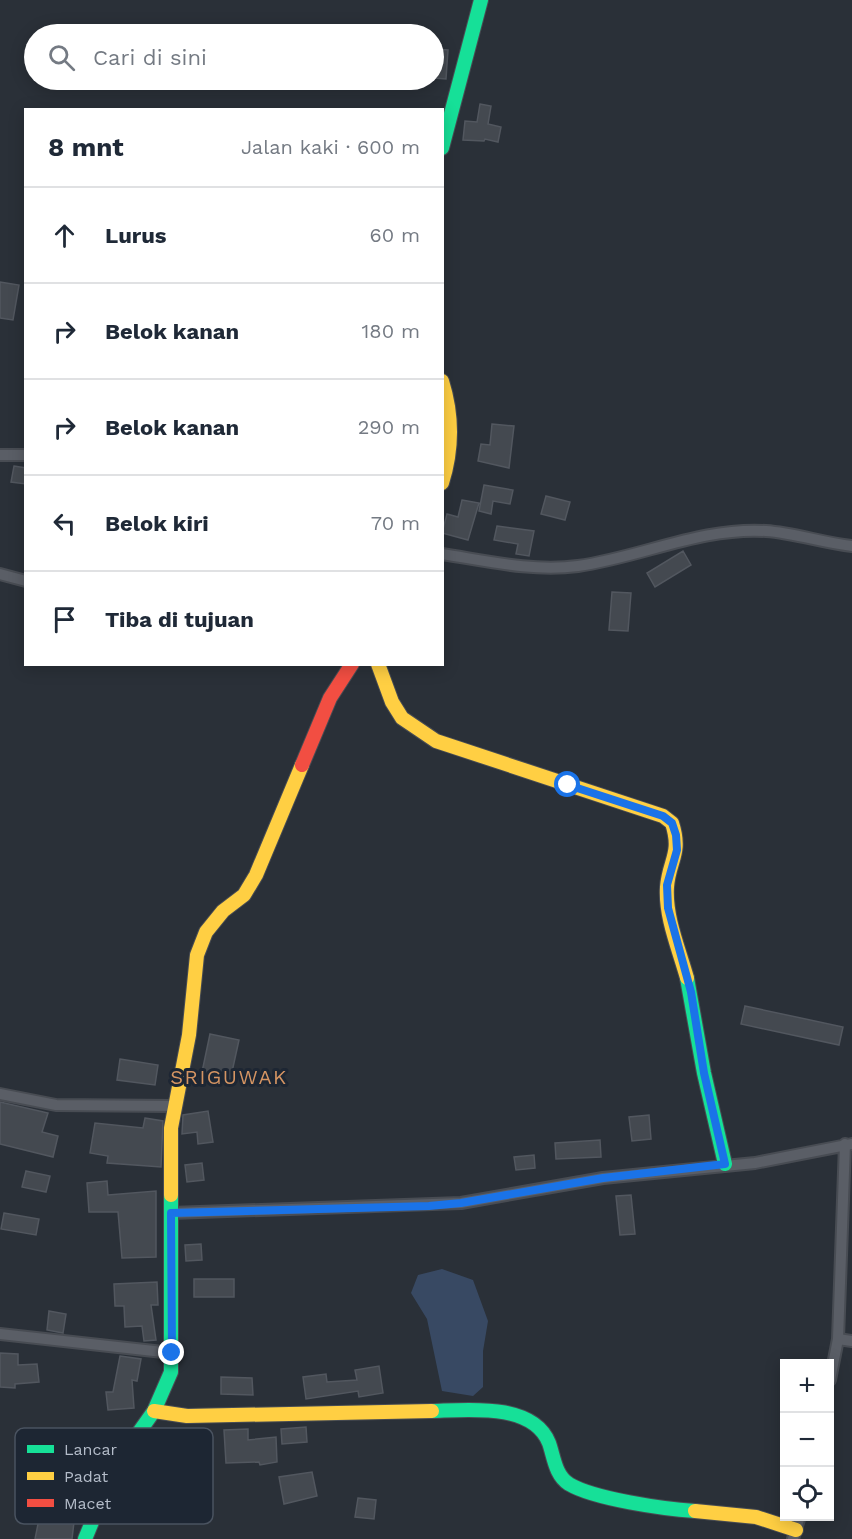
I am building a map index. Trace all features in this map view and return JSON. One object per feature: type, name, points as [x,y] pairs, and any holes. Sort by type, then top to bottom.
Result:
[{"type":"street","points":[[444,140],[481,0]]},
{"type":"street","points":[[444,388],[452,418],[453,439],[444,475]]},
{"type":"street","points":[[0,455],[24,455]]},
{"type":"street","points":[[444,554],[533,568],[555,569],[603,561],[682,539],[728,533],[767,531],[852,546]]},
{"type":"street","points":[[0,574],[24,580]]},
{"type":"street","points":[[142,1428],[166,1387],[172,1353],[169,1154],[173,1106],[189,1035],[197,955],[206,932],[223,911],[244,895],[256,875],[330,698],[351,666]]},
{"type":"street","points":[[379,666],[392,702],[402,718],[436,741],[663,816],[672,823],[677,850],[667,885],[668,908],[691,992],[704,1073],[725,1164]]},
{"type":"street","points":[[0,1094],[56,1105],[173,1106]]},
{"type":"street","points":[[171,1213],[450,1204],[603,1178],[725,1164],[756,1163],[849,1144],[838,1339],[834,1360]]},
{"type":"street","points":[[0,1334],[172,1353]]},
{"type":"street","points":[[838,1339],[852,1341]]},
{"type":"street","points":[[154,1411],[187,1416],[499,1410],[536,1427],[548,1440],[559,1474],[567,1484],[656,1508],[756,1517],[797,1528]]},
{"type":"street","points":[[85,1539],[91,1524]]},
{"type":"water","points":[[442,1269],[473,1280],[488,1321],[483,1351],[483,1387],[473,1396],[442,1391],[427,1319],[411,1293],[418,1275]]},
{"type":"building","points":[[444,50],[448,50],[446,79],[444,79]]},
{"type":"building","points":[[480,104],[491,106],[488,124],[501,127],[498,142],[485,139],[484,141],[463,140],[465,121],[477,122]]},
{"type":"building","points":[[0,282],[19,285],[13,320],[0,318]]},
{"type":"building","points":[[492,424],[514,426],[509,468],[478,461],[481,444],[490,445]]},
{"type":"building","points":[[14,466],[24,468],[24,484],[11,482]]},
{"type":"building","points":[[484,485],[513,490],[510,504],[493,501],[491,514],[479,511]]},
{"type":"building","points":[[546,496],[570,502],[565,520],[541,514]]},
{"type":"building","points":[[462,500],[479,503],[468,540],[444,534],[447,514],[458,517]]},
{"type":"building","points":[[497,526],[534,531],[529,556],[516,554],[518,544],[494,540]]},
{"type":"building","points":[[683,551],[691,565],[655,587],[647,573]]},
{"type":"building","points":[[612,592],[631,593],[628,631],[609,630]]},
{"type":"building","points":[[745,1006],[843,1027],[839,1045],[741,1024]]},
{"type":"building","points":[[210,1034],[239,1040],[230,1081],[202,1072]]},
{"type":"building","points":[[120,1059],[158,1065],[155,1085],[117,1080]]},
{"type":"building","points":[[0,1102],[48,1113],[42,1132],[58,1136],[53,1157],[0,1144]]},
{"type":"building","points":[[208,1111],[213,1142],[198,1144],[197,1132],[182,1134],[183,1115]]},
{"type":"building","points":[[649,1115],[651,1139],[632,1141],[629,1117]]},
{"type":"building","points":[[145,1118],[163,1121],[161,1167],[107,1163],[108,1156],[90,1153],[95,1123],[143,1128]]},
{"type":"building","points":[[600,1140],[601,1157],[556,1159],[555,1143]]},
{"type":"building","points":[[534,1155],[535,1168],[516,1170],[514,1157]]},
{"type":"building","points":[[202,1163],[204,1180],[187,1182],[185,1165]]},
{"type":"building","points":[[26,1171],[50,1176],[46,1192],[22,1187]]},
{"type":"building","points":[[107,1181],[108,1195],[156,1191],[156,1257],[122,1258],[118,1212],[89,1212],[87,1183]]},
{"type":"building","points":[[631,1195],[635,1234],[620,1235],[616,1196]]},
{"type":"building","points":[[4,1213],[39,1219],[36,1235],[1,1229]]},
{"type":"building","points":[[201,1244],[202,1260],[186,1261],[185,1245]]},
{"type":"building","points":[[194,1279],[234,1279],[234,1297],[194,1297]]},
{"type":"building","points":[[157,1282],[158,1305],[151,1305],[156,1340],[144,1341],[142,1326],[125,1327],[124,1306],[115,1306],[114,1284]]},
{"type":"building","points":[[49,1311],[66,1314],[63,1333],[47,1330]]},
{"type":"building","points":[[0,1353],[18,1354],[18,1365],[37,1364],[39,1382],[15,1384],[15,1388],[0,1387]]},
{"type":"building","points":[[120,1356],[141,1359],[137,1381],[132,1380],[134,1408],[108,1410],[106,1392],[113,1392]]},
{"type":"building","points":[[379,1366],[383,1393],[359,1397],[358,1391],[306,1399],[303,1377],[326,1374],[327,1382],[357,1380],[355,1370]]},
{"type":"building","points":[[221,1377],[252,1378],[253,1395],[221,1394]]},
{"type":"building","points":[[306,1427],[307,1442],[282,1444],[281,1429]]},
{"type":"building","points":[[248,1429],[248,1440],[276,1437],[277,1462],[260,1465],[259,1462],[226,1463],[224,1430]]},
{"type":"building","points":[[312,1472],[317,1496],[284,1504],[279,1477]]},
{"type":"building","points":[[358,1498],[376,1500],[374,1519],[355,1517]]},
{"type":"building","points":[[38,1524],[74,1524],[72,1539],[35,1539]]},
{"type":"traffic: fast","points":[[444,140],[481,0]]},
{"type":"traffic: fast","points":[[687,978],[704,1073],[725,1164]]},
{"type":"traffic: fast","points":[[142,1428],[154,1411],[171,1372],[171,1195]]},
{"type":"traffic: fast","points":[[432,1411],[480,1410],[514,1415],[529,1421],[541,1430],[549,1443],[558,1471],[569,1484],[612,1499],[695,1511]]},
{"type":"traffic: fast","points":[[85,1539],[91,1524]]},
{"type":"traffic: slow","points":[[444,388],[450,419],[450,445],[444,476]]},
{"type":"traffic: slow","points":[[379,666],[392,702],[402,718],[436,741],[663,816],[672,823],[676,842],[668,878],[668,910],[687,978]]},
{"type":"traffic: slow","points":[[171,1195],[171,1128],[189,1035],[197,955],[206,932],[223,911],[244,895],[256,875],[302,765]]},
{"type":"traffic: slow","points":[[154,1411],[187,1416],[432,1411]]},
{"type":"traffic: slow","points":[[695,1511],[756,1517],[796,1530]]},
{"type":"traffic: jam","points":[[302,765],[330,698],[351,666]]},
{"type":"district","name":"SRIGUWAK","points":[[229,1077]]},
{"type":"route","points":[[172,1353],[171,1213],[358,1206],[429,1206],[461,1203],[603,1178],[725,1164],[704,1073],[691,992],[674,939],[668,908],[667,885],[677,850],[672,823],[663,816],[568,785]]}]
